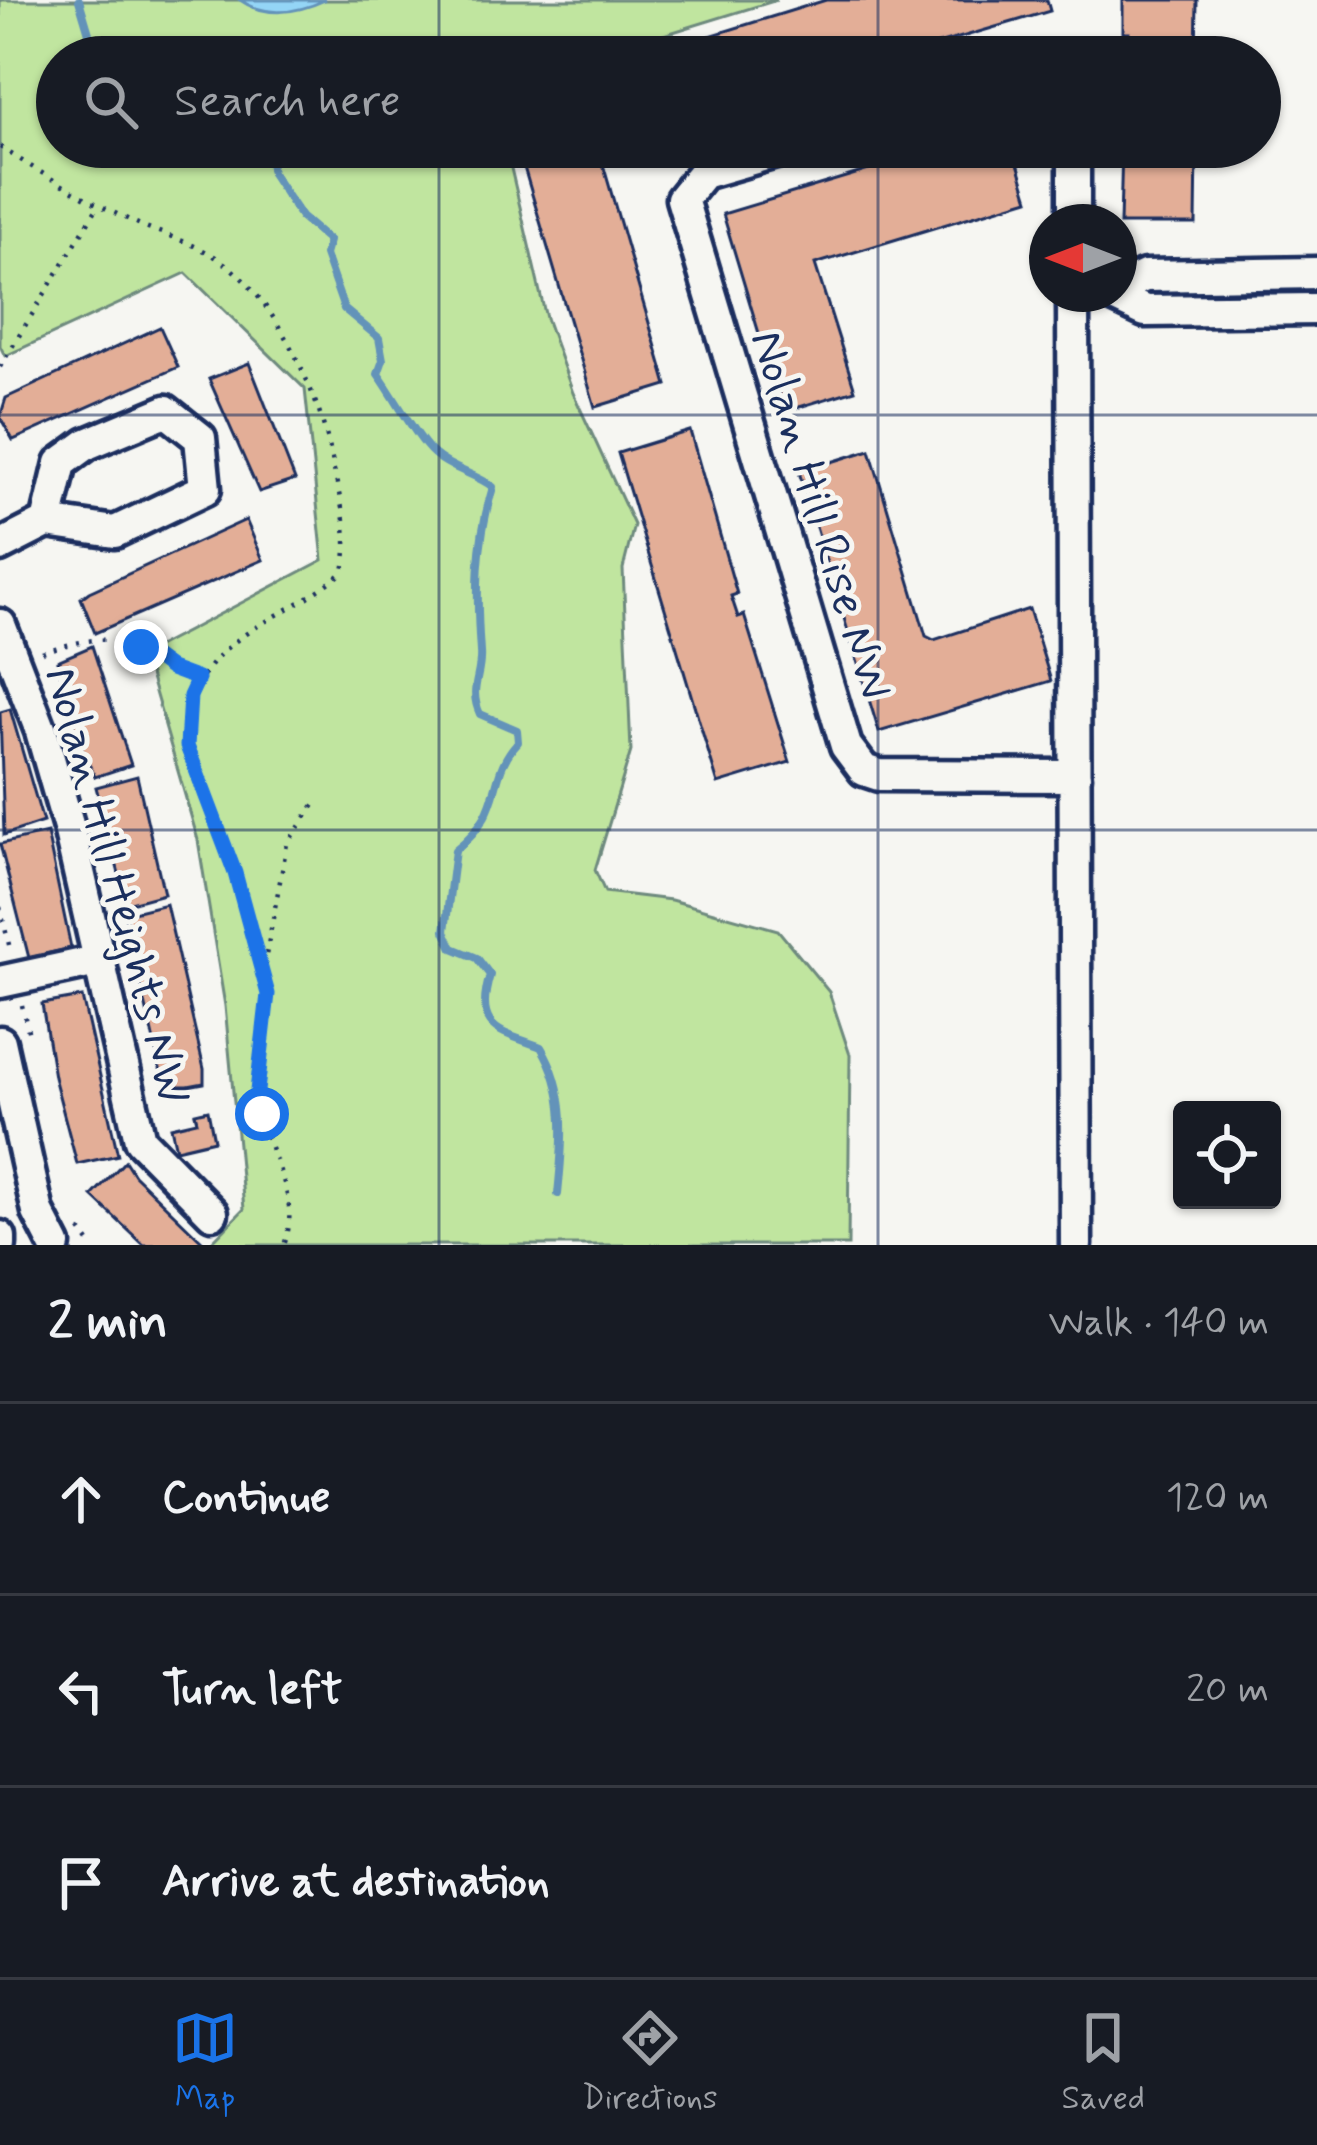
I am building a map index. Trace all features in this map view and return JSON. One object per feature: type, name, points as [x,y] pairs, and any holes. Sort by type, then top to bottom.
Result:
[{"type":"street","name":"Nolan Hill Rise NW","points":[[720,168],[703,173],[682,199],[846,746],[864,770],[879,775],[1075,776]]},
{"type":"street","points":[[1074,168],[1074,204]]},
{"type":"street","points":[[1137,280],[1317,273]]},
{"type":"street","points":[[1137,307],[1145,311],[1317,309]]},
{"type":"street","points":[[1073,312],[1076,1245]]},
{"type":"street","points":[[0,546],[47,522],[115,532],[205,489],[200,438],[166,411],[87,444],[61,463],[47,522]]},
{"type":"street","name":"Nolan Hill Heights NW","points":[[0,625],[69,828],[140,1140],[212,1213]]},
{"type":"street","points":[[0,982],[97,961]]},
{"type":"street","points":[[0,1042],[29,1179],[55,1245]]},
{"type":"path","points":[[0,147],[98,205],[217,257],[234,272],[292,348],[316,392],[328,437],[346,537],[342,573],[238,638],[198,679],[190,696],[187,746],[264,966],[268,994],[257,1091],[288,1198],[291,1220],[284,1245]]},
{"type":"path","points":[[0,367],[98,205]]},
{"type":"path","points":[[16,663],[88,637],[141,647],[171,669],[198,679]]},
{"type":"path","points":[[264,966],[287,844],[316,802]]},
{"type":"green space","points":[[0,0],[777,0],[660,36],[36,36],[36,168],[511,168],[546,318],[573,393],[634,525],[623,569],[631,751],[595,870],[605,892],[671,900],[778,930],[829,992],[850,1055],[848,1245],[209,1245],[244,1209],[225,1006],[198,840],[144,654],[323,560],[305,389],[186,273],[5,356],[0,346]]},
{"type":"water","points":[[240,0],[325,0],[282,12]]},
{"type":"building","points":[[826,0],[1047,0],[1050,11],[965,36],[710,36]]},
{"type":"building","points":[[1123,0],[1197,0],[1196,36],[1123,33]]},
{"type":"building","points":[[524,168],[604,168],[667,385],[595,407]]},
{"type":"building","points":[[875,168],[1019,168],[1029,199],[815,264],[855,390],[783,412],[767,339],[761,340],[723,214]]},
{"type":"building","points":[[1121,168],[1197,168],[1196,224],[1137,224],[1137,204],[1121,204]]},
{"type":"building","points":[[160,327],[178,367],[13,440],[0,417],[6,398]]},
{"type":"building","points":[[249,363],[295,480],[259,492],[209,379]]},
{"type":"building","points":[[690,431],[737,594],[731,596],[738,617],[744,615],[790,762],[718,784],[618,453]]},
{"type":"building","points":[[870,450],[926,636],[934,640],[1029,609],[1051,681],[879,732],[799,472]]},
{"type":"building","points":[[246,520],[263,560],[95,633],[81,598],[89,592]]},
{"type":"building","points":[[92,646],[131,765],[95,777],[77,738],[57,661]]},
{"type":"building","points":[[10,709],[43,822],[4,835],[0,712]]},
{"type":"building","points":[[137,776],[164,894],[127,904],[96,787]]},
{"type":"building","points":[[47,833],[71,948],[29,958],[0,844]]},
{"type":"building","points":[[166,904],[204,1069],[204,1083],[188,1086],[164,1086],[125,914]]},
{"type":"building","points":[[82,997],[118,1155],[77,1164],[54,1077],[42,1004]]},
{"type":"building","points":[[208,1110],[214,1140],[176,1149],[171,1127],[197,1121],[195,1113]]},
{"type":"building","points":[[125,1161],[206,1245],[144,1245],[92,1196]]},
{"type":"waterway","points":[[79,0],[90,36]]},
{"type":"waterway","points":[[271,168],[301,217],[329,241],[325,255],[344,309],[379,338],[383,360],[378,374],[413,428],[441,459],[493,487],[480,549],[480,661],[475,697],[480,714],[517,730],[518,742],[502,768],[483,820],[455,850],[445,931],[453,948],[477,958],[490,975],[485,1008],[494,1026],[541,1047],[550,1064],[562,1119],[558,1194]]},
{"type":"route","points":[[141,647],[171,669],[198,679],[190,696],[187,746],[202,777],[264,966],[268,994],[257,1091],[262,1114]]}]
